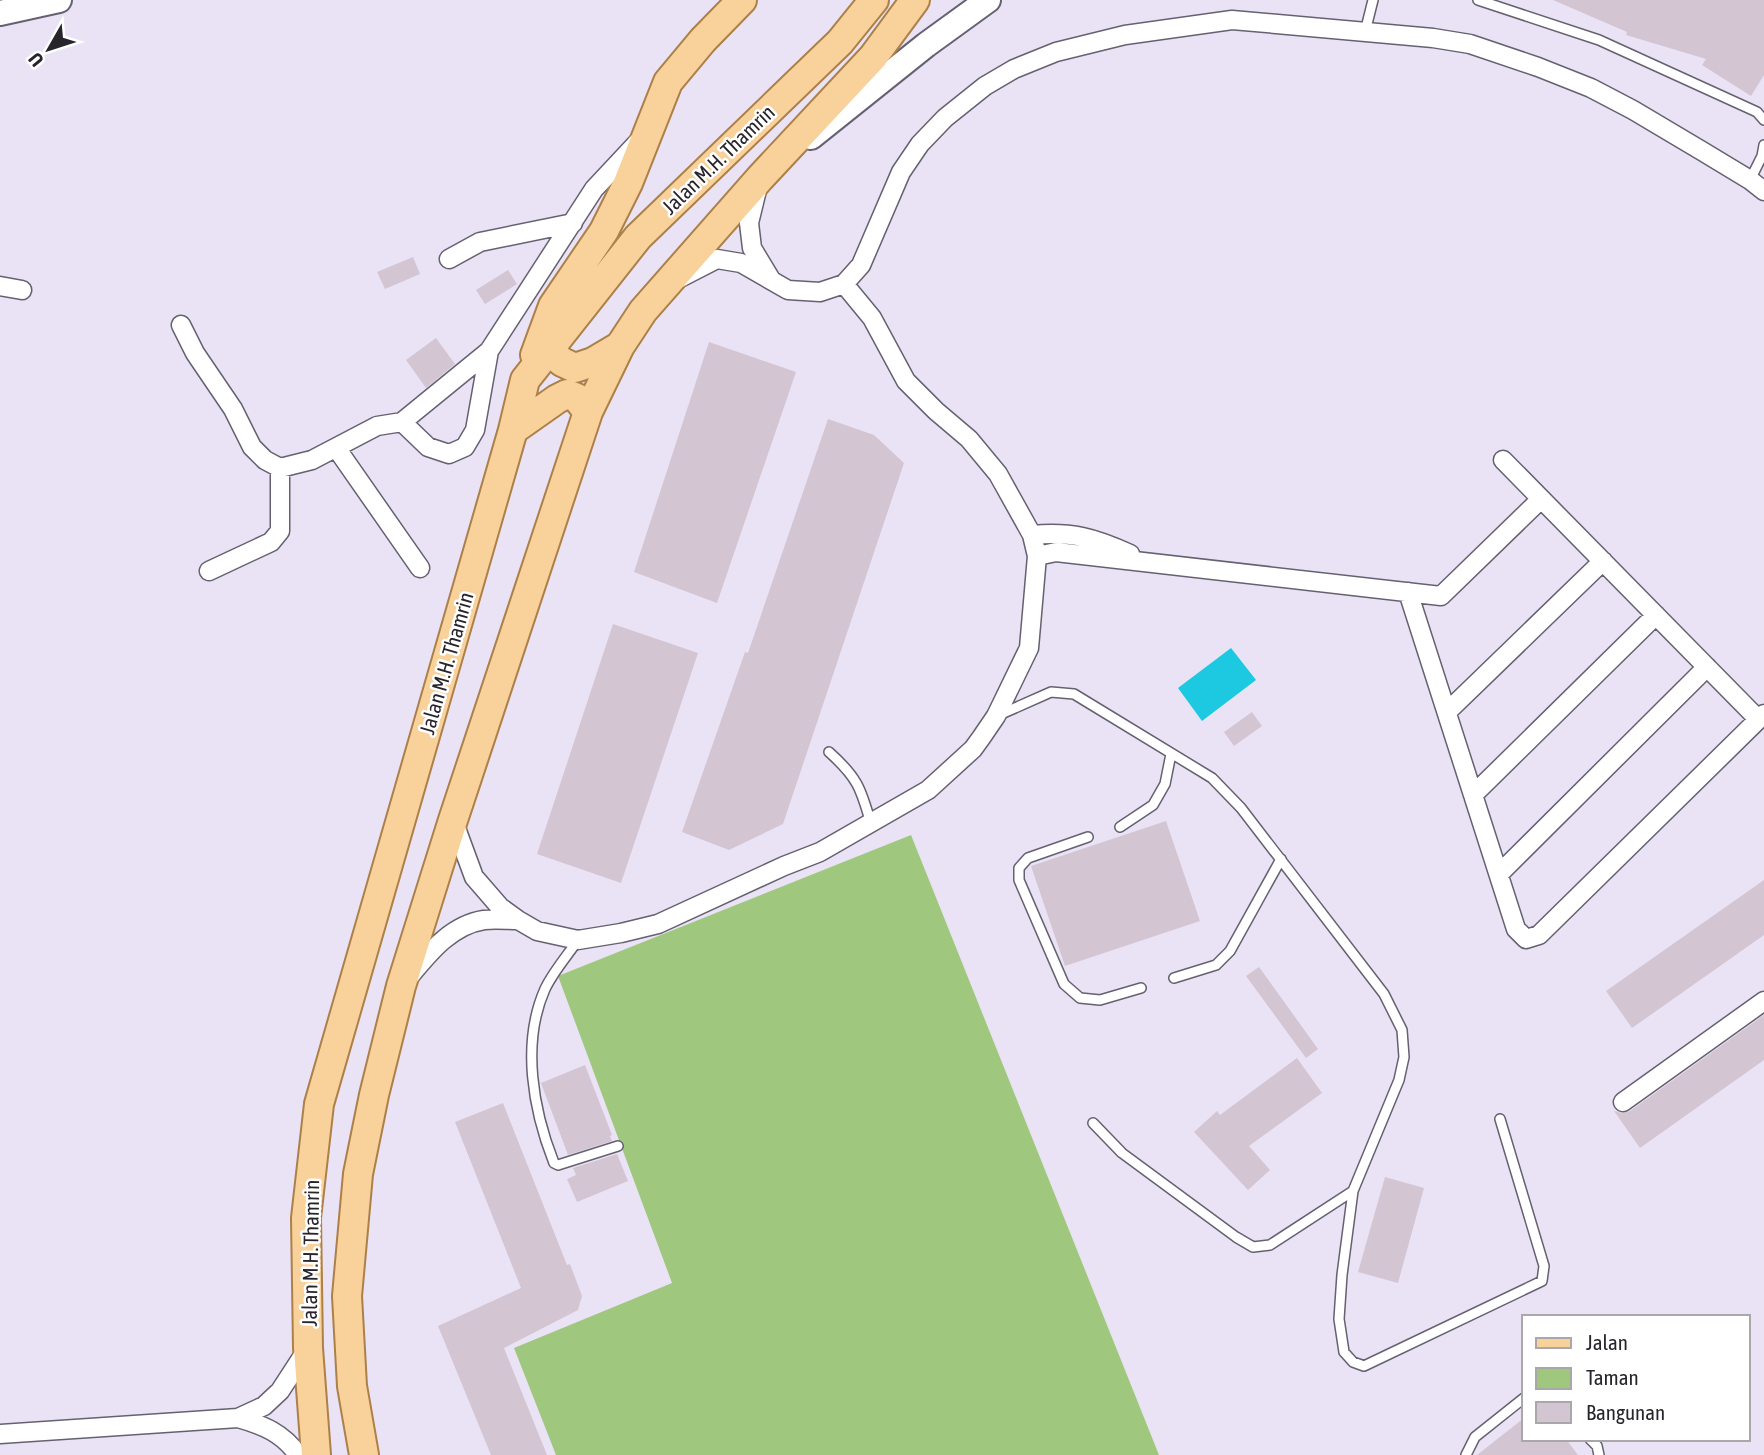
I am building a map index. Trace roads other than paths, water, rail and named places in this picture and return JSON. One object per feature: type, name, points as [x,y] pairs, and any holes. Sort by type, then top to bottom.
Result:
[{"type":"main road","points":[[0,13],[59,0]]},
{"type":"main road","points":[[525,380],[553,306],[604,231],[628,183],[668,82],[703,40],[742,0]]},
{"type":"main road","name":"Jalan M.H. Thamrin","points":[[316,1455],[308,1348],[306,1218],[319,1104],[513,430],[525,380],[638,237],[839,42],[874,0]]},
{"type":"main road","name":"Jalan M.H. Thamrin","points":[[364,1455],[352,1386],[347,1296],[358,1174],[401,986],[588,412],[620,346],[643,310],[760,178],[873,57],[915,0]]},
{"type":"main road","points":[[760,178],[926,45],[988,0]]},
{"type":"main road","points":[[550,350],[562,362],[575,368],[593,362],[620,346]]},
{"type":"main road","points":[[513,430],[542,412],[556,398],[567,394],[577,398],[588,412]]},
{"type":"main road","points":[[307,1295],[347,1296]]},
{"type":"street","points":[[662,288],[716,259],[741,263],[788,290],[820,292],[844,284],[861,265],[901,172],[920,144],[945,118],[985,86],[1014,69],[1056,52],[1125,35],[1232,20],[1433,38],[1470,44],[1591,88],[1633,110],[1757,186]]},
{"type":"street","points":[[181,325],[195,353],[233,409],[252,447],[265,460],[280,468],[312,460],[377,426],[402,422],[489,351],[594,189],[650,130]]},
{"type":"street","points":[[760,178],[749,223],[752,248],[770,278]]},
{"type":"street","points":[[449,259],[480,242],[573,223]]},
{"type":"street","points":[[453,820],[474,877],[500,907],[537,931],[578,940],[658,924],[820,852],[928,790],[973,749],[996,716],[1029,648],[1037,556],[1032,535],[998,474],[969,439],[906,381],[872,318],[844,284]]},
{"type":"street","points":[[0,286],[22,290]]},
{"type":"street","points":[[402,422],[428,447],[449,454],[465,447],[475,430],[489,351]]},
{"type":"street","points":[[337,449],[420,568]]},
{"type":"street","points":[[1408,592],[1516,929],[1526,939],[1539,935],[1761,717],[1707,667],[1503,460]]},
{"type":"street","points":[[209,571],[271,542],[280,531],[280,468]]},
{"type":"street","points":[[1037,556],[1056,552],[1441,596],[1542,499]]},
{"type":"street","points":[[1032,535],[1056,532],[1099,540],[1142,561]]},
{"type":"street","points":[[1447,712],[1603,561]]},
{"type":"street","points":[[1474,795],[1656,615]]},
{"type":"street","points":[[1499,874],[1707,667]]},
{"type":"street","points":[[401,986],[437,945],[455,932],[482,920],[517,920]]},
{"type":"street","points":[[1623,1102],[1764,1001]]},
{"type":"street","points":[[238,1418],[264,1406],[280,1391],[308,1348]]},
{"type":"street","points":[[0,1434],[238,1418],[265,1425],[291,1444],[298,1455]]},
{"type":"lane","points":[[1365,33],[1373,0]]},
{"type":"lane","points":[[1478,0],[1600,40],[1757,112],[1764,120]]},
{"type":"lane","points":[[1757,186],[1764,145]]},
{"type":"lane","points":[[996,716],[1051,692],[1074,694],[1212,778],[1241,808],[1384,995],[1402,1030],[1404,1057],[1399,1080],[1353,1191],[1339,1319],[1344,1352],[1353,1362],[1364,1366],[1542,1282],[1544,1266],[1500,1119]]},
{"type":"lane","points":[[829,752],[847,769],[862,790],[871,824]]},
{"type":"lane","points":[[1119,827],[1153,805],[1165,784],[1171,754]]},
{"type":"lane","points":[[1088,837],[1028,858],[1019,868],[1019,880],[1064,984],[1080,998],[1100,1000],[1141,988]]},
{"type":"lane","points":[[1174,978],[1216,965],[1230,951],[1281,859]]},
{"type":"lane","points":[[578,940],[545,989],[535,1031],[532,1072],[534,1091],[554,1163],[558,1165],[618,1146]]},
{"type":"lane","points":[[1093,1123],[1122,1153],[1253,1247],[1270,1245],[1353,1191]]},
{"type":"lane","points":[[1466,1455],[1475,1437],[1522,1400]]},
{"type":"water","points":[[1231,648],[1256,680],[1202,721],[1178,688]]}]
